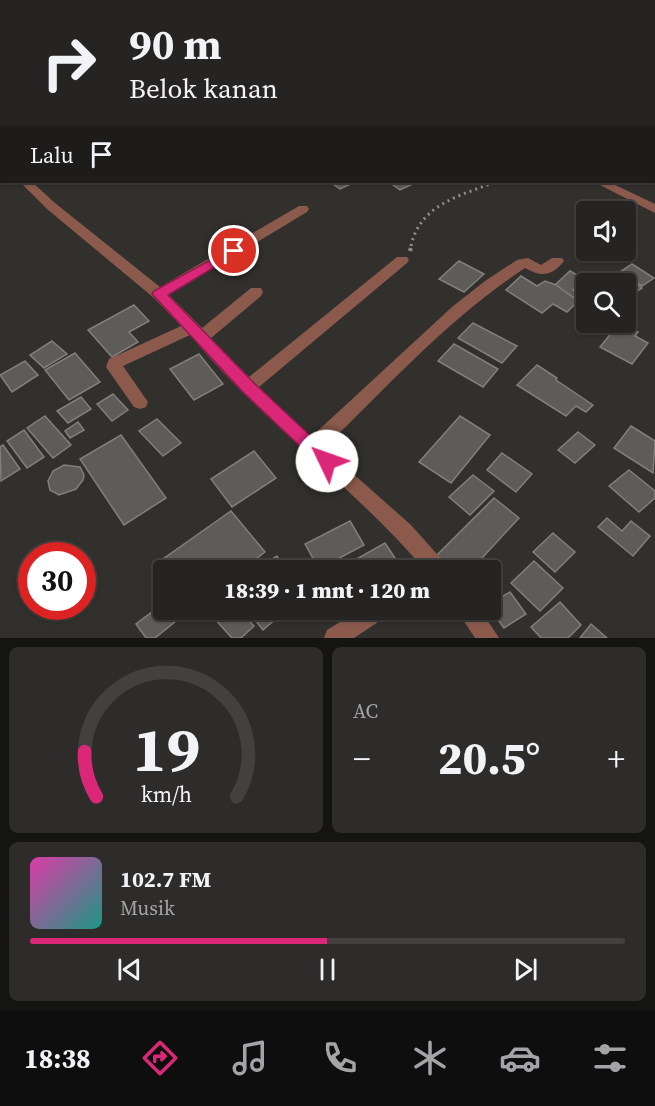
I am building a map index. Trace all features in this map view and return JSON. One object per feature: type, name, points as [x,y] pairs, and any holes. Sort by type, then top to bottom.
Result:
[{"type":"street","points":[[27,183],[51,206],[159,294],[248,387],[404,531],[429,560]]},
{"type":"street","points":[[602,183],[652,203]]},
{"type":"street","points":[[159,294],[303,209]]},
{"type":"street","points":[[248,387],[402,260]]},
{"type":"street","points":[[312,448],[457,311],[490,284],[522,263],[528,263],[541,271],[557,261]]},
{"type":"street","points":[[140,402],[114,367],[115,363],[196,333],[256,292]]},
{"type":"street","points":[[335,638],[363,620]]},
{"type":"street","points":[[475,620],[488,638]]},
{"type":"path","points":[[402,260],[411,248],[415,231],[423,218],[440,207],[493,183]]},
{"type":"building","points":[[331,183],[353,183],[340,189]]},
{"type":"building","points":[[390,183],[413,184],[400,190]]},
{"type":"building","points":[[459,261],[484,274],[464,292],[439,279]]},
{"type":"building","points":[[632,264],[654,278],[642,286],[636,282],[636,273],[620,272]]},
{"type":"building","points":[[570,271],[576,274],[576,287],[573,290],[576,292],[576,298],[575,299],[555,285]]},
{"type":"building","points":[[521,276],[537,286],[545,281],[556,285],[576,300],[576,303],[567,312],[553,304],[542,313],[506,290]]},
{"type":"building","points":[[636,284],[642,288],[636,292]]},
{"type":"building","points":[[134,305],[149,321],[129,332],[138,342],[112,357],[88,330]]},
{"type":"building","points":[[473,323],[517,346],[502,363],[458,338]]},
{"type":"building","points":[[636,331],[638,332],[635,336],[648,343],[632,364],[600,347],[611,333],[636,333]]},
{"type":"building","points":[[52,341],[67,354],[44,368],[30,355]]},
{"type":"building","points":[[454,344],[498,369],[483,387],[438,361]]},
{"type":"building","points":[[75,353],[100,382],[69,400],[45,370]]},
{"type":"building","points":[[199,354],[223,384],[194,400],[170,369]]},
{"type":"building","points":[[25,361],[38,375],[12,392],[0,375]]},
{"type":"building","points":[[537,365],[593,405],[586,412],[576,406],[566,416],[517,385]]},
{"type":"building","points":[[113,394],[128,410],[112,421],[97,404]]},
{"type":"building","points":[[81,397],[91,409],[68,423],[57,411]]},
{"type":"building","points":[[45,416],[71,445],[53,458],[27,428]]},
{"type":"building","points":[[460,416],[490,435],[451,483],[419,462]]},
{"type":"building","points":[[157,419],[181,443],[163,456],[139,431]]},
{"type":"building","points":[[78,422],[84,430],[70,438],[65,431]]},
{"type":"building","points":[[631,426],[655,441],[653,473],[614,448]]},
{"type":"building","points":[[24,430],[44,457],[27,468],[7,441]]},
{"type":"building","points":[[578,432],[595,445],[575,463],[558,450]]},
{"type":"building","points":[[121,435],[166,498],[124,525],[80,459]]},
{"type":"building","points":[[3,445],[20,469],[1,481],[0,447]]},
{"type":"building","points":[[254,451],[276,478],[232,507],[211,479]]},
{"type":"building","points":[[502,453],[532,474],[516,492],[487,470]]},
{"type":"building","points":[[64,465],[80,467],[84,475],[76,489],[59,495],[50,490],[48,481],[53,471]]},
{"type":"building","points":[[629,470],[655,491],[655,498],[639,512],[609,486]]},
{"type":"building","points":[[473,475],[494,491],[470,515],[449,497]]},
{"type":"building","points":[[494,498],[519,518],[480,560],[441,560],[436,556]]},
{"type":"building","points":[[231,511],[265,552],[255,560],[163,559]]},
{"type":"building","points":[[607,518],[622,531],[631,521],[650,536],[633,556],[598,527]]},
{"type":"building","points":[[350,521],[364,545],[336,560],[314,560],[305,544]]},
{"type":"building","points":[[553,533],[575,552],[555,572],[533,552]]},
{"type":"building","points":[[385,543],[396,560],[355,560]]},
{"type":"building","points":[[534,561],[563,588],[540,611],[511,583]]},
{"type":"building","points":[[510,592],[526,614],[504,628],[498,620],[501,620],[501,597]]},
{"type":"building","points":[[560,602],[581,625],[568,638],[541,638],[531,627]]},
{"type":"building","points":[[153,611],[153,620],[177,620],[155,638],[146,638],[136,624]]},
{"type":"building","points":[[216,620],[248,620],[254,626],[241,638],[232,638]]},
{"type":"building","points":[[255,620],[275,620],[263,630]]},
{"type":"building","points":[[591,624],[607,638],[580,638]]},
{"type":"route","points":[[234,251],[159,294],[290,429],[327,461]]}]
